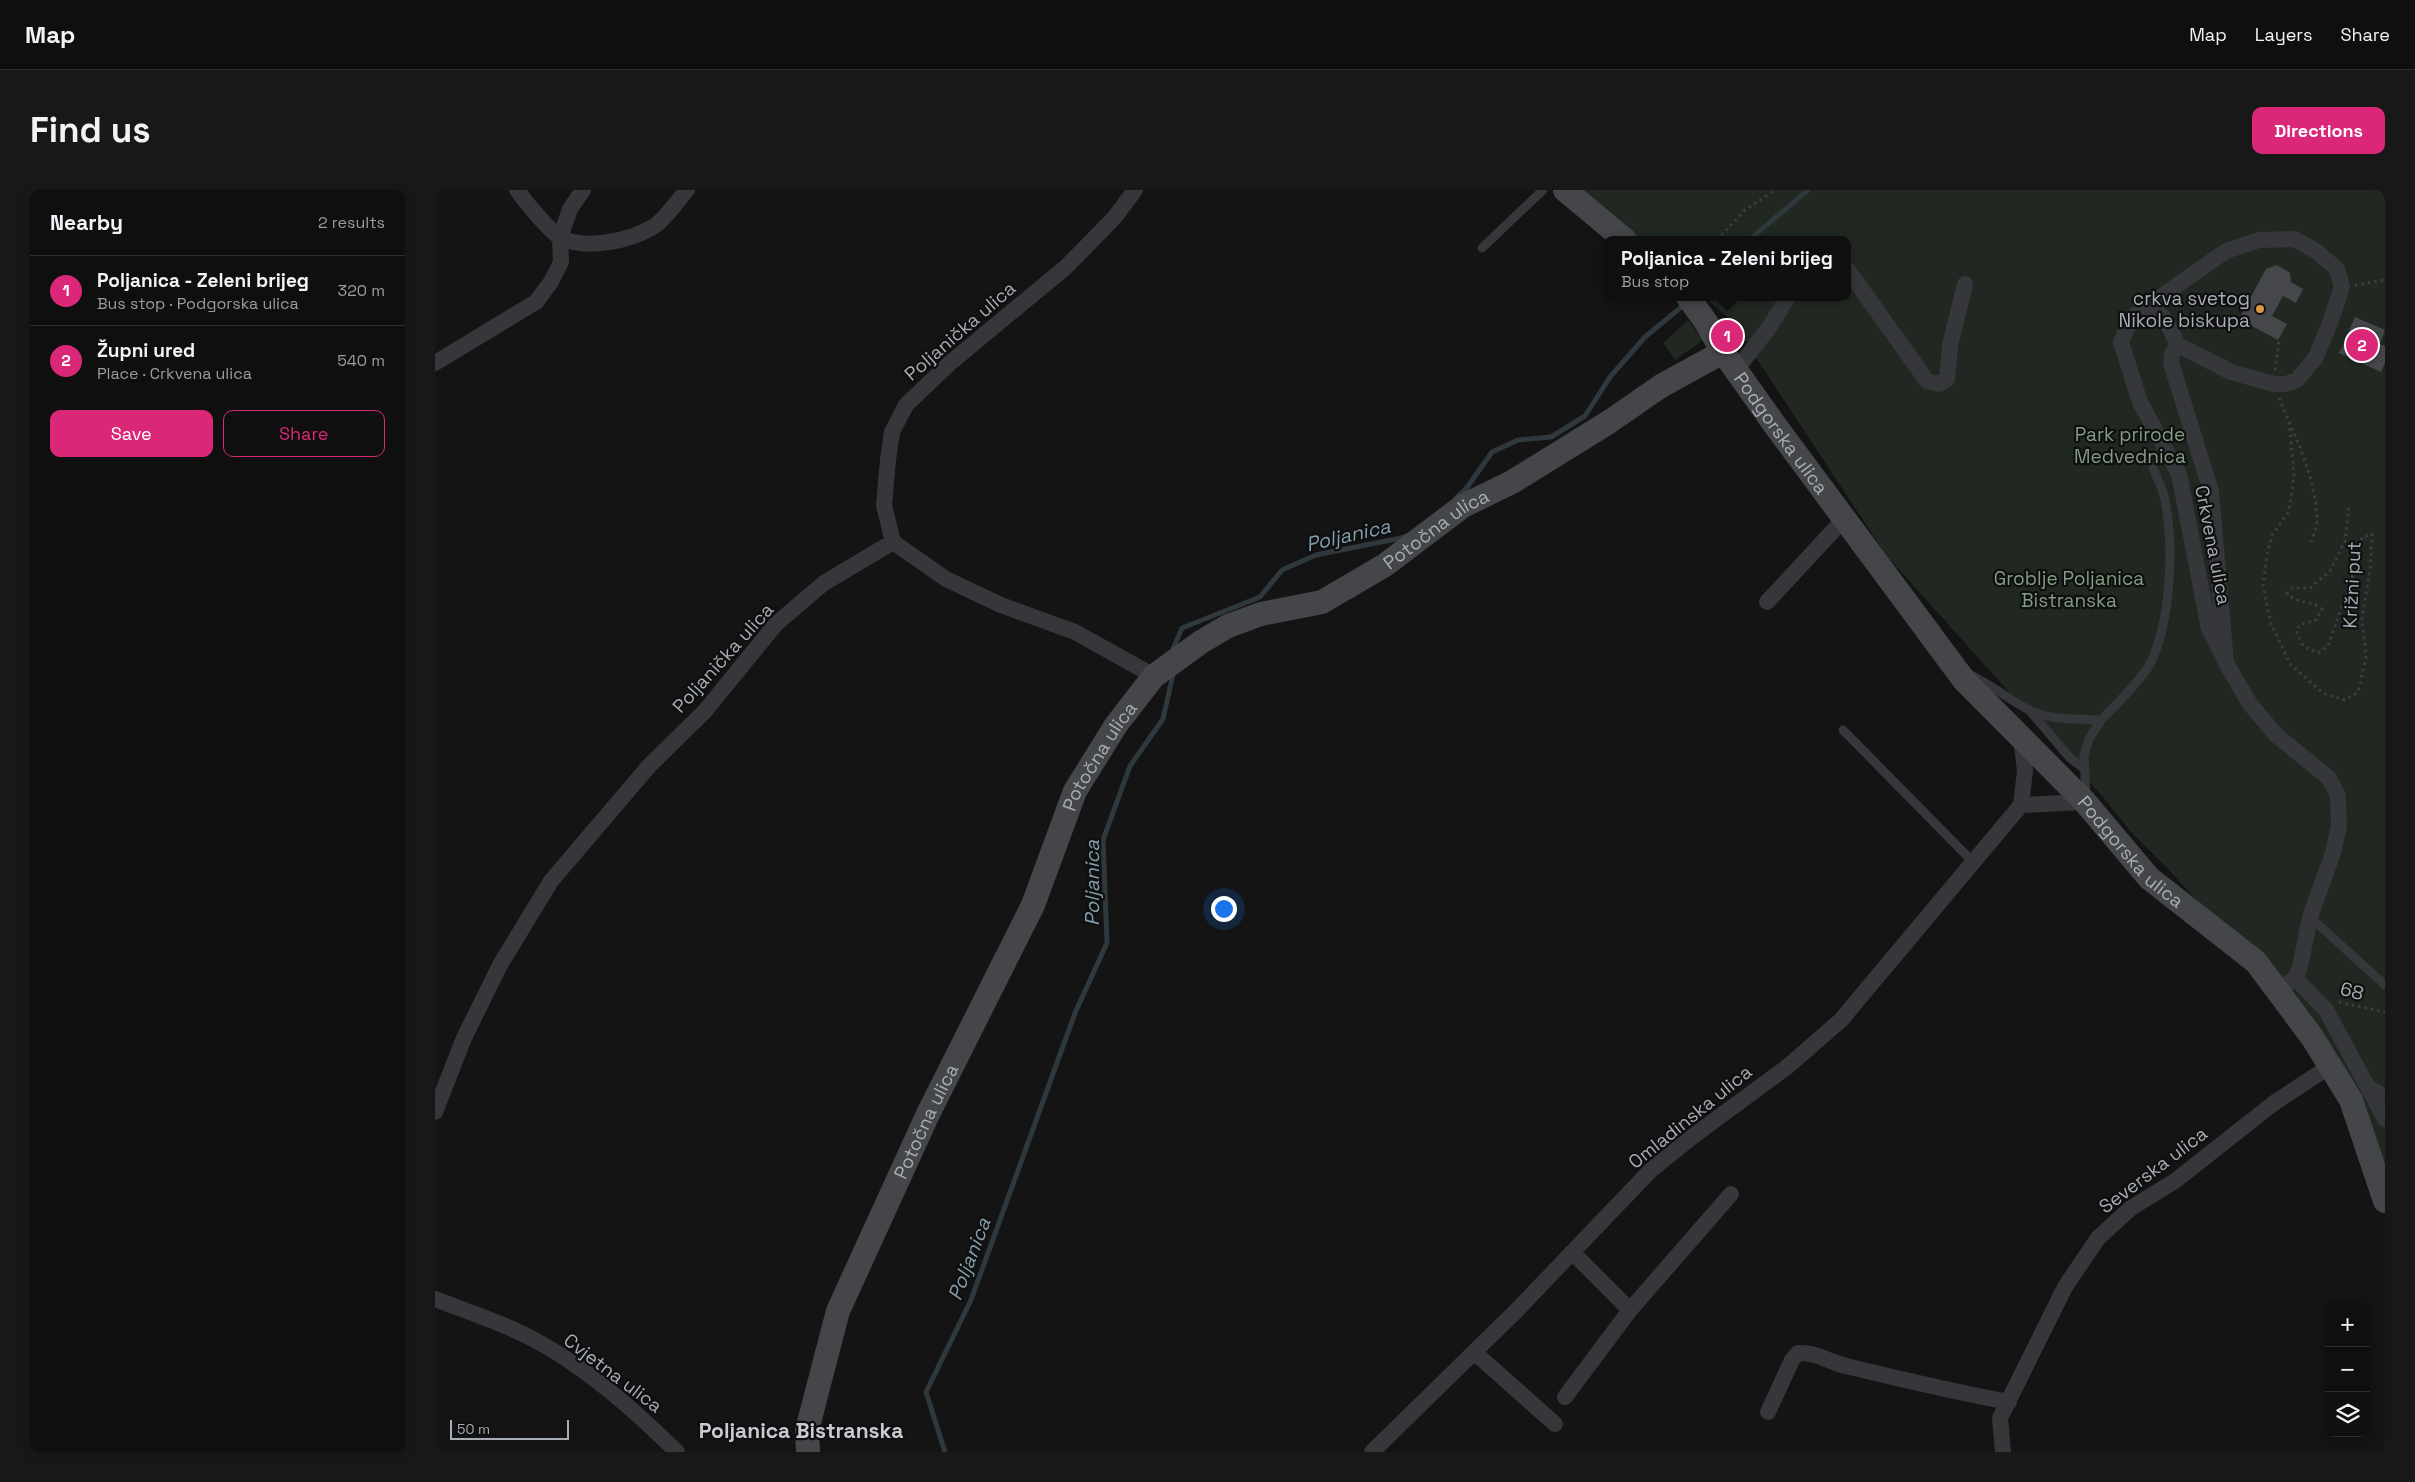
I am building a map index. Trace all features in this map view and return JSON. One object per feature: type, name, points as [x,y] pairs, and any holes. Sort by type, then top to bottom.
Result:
[{"type":"street","points":[[517,190],[560,238],[592,244],[626,238],[655,226],[687,190]]},
{"type":"street","points":[[435,363],[536,302],[551,282],[561,262],[560,238],[569,209],[583,190]]},
{"type":"street","name":"Poljanička ulica","points":[[435,1112],[464,1038],[500,965],[551,881],[649,766],[705,711],[777,624],[824,583],[893,542],[884,505],[888,460],[892,432],[906,404],[950,363],[1066,267],[1115,217],[1135,190]]},
{"type":"street","points":[[1565,190],[1620,236]]},
{"type":"street","name":"Crkvena ulica","points":[[2286,984],[2300,967],[2310,917],[2335,844],[2339,826],[2338,796],[2329,778],[2276,735],[2250,704],[2226,663],[2209,628],[2179,474],[2140,402],[2121,342],[2132,317],[2149,303],[2226,251],[2259,240],[2294,240],[2316,250],[2337,269],[2342,287]]},
{"type":"street","points":[[1851,275],[1927,381],[1939,384],[1947,380],[1950,345],[1965,284]]},
{"type":"street","points":[[2149,303],[2165,319],[2178,345],[2231,372],[2274,384],[2286,384],[2297,380],[2316,357],[2342,287]]},
{"type":"street","points":[[1729,361],[1768,329],[1786,301]]},
{"type":"street","name":"Podgorska ulica","points":[[1692,303],[1729,361],[1964,680],[2085,802],[2149,878],[2286,984],[2313,1036],[2351,1100],[2385,1201]]},
{"type":"street","name":"Crkvena ulica","points":[[2178,345],[2172,354],[2171,363],[2211,491],[2226,663]]},
{"type":"street","name":"Potočna ulica","points":[[808,1452],[807,1430],[838,1311],[928,1114],[1033,905],[1075,791],[1117,725],[1166,668],[1227,626],[1261,614],[1322,602],[1385,565],[1463,506],[1512,482],[1609,422],[1661,386],[1729,361]]},
{"type":"street","points":[[1767,602],[1844,519]]},
{"type":"street","points":[[893,542],[946,579],[1001,605],[1166,668]]},
{"type":"street","points":[[2021,736],[2025,771],[2021,805],[2085,802]]},
{"type":"street","name":"Omladinska ulica","points":[[1372,1452],[1474,1352],[1651,1170],[1691,1137],[1787,1067],[1841,1020],[2021,805]]},
{"type":"street","points":[[2286,984],[2313,995],[2326,1010],[2368,1084],[2385,1119]]},
{"type":"street","name":"Severska ulica","points":[[2003,1452],[2001,1418],[2065,1287],[2098,1238],[2131,1208],[2175,1181],[2274,1103],[2330,1066]]},
{"type":"street","points":[[1565,1397],[1630,1310],[1731,1194]]},
{"type":"street","points":[[1572,1252],[1630,1310]]},
{"type":"street","name":"Cvjetna ulica","points":[[435,1298],[527,1336],[583,1371],[653,1428],[677,1452]]},
{"type":"street","points":[[1474,1352],[1555,1424]]},
{"type":"street","points":[[1768,1412],[1792,1360],[1798,1353],[1809,1352],[1842,1365],[1955,1392],[2009,1402]]},
{"type":"lane","points":[[1482,248],[1543,190]]},
{"type":"lane","points":[[2085,802],[2084,756],[2089,739],[2101,720],[2150,663],[2159,636],[2169,592],[2165,499],[2153,468]]},
{"type":"lane","points":[[1953,666],[1992,685],[2030,711],[2070,758],[2085,769]]},
{"type":"lane","points":[[2030,711],[2068,718],[2101,720]]},
{"type":"lane","points":[[1843,730],[1973,862]]},
{"type":"lane","points":[[2310,917],[2385,985]]},
{"type":"lane","points":[[2368,1084],[2379,1089],[2385,1096]]},
{"type":"path","points":[[1721,236],[1745,210],[1775,190]]},
{"type":"path","points":[[2342,287],[2385,280]]},
{"type":"path","points":[[2279,342],[2274,384],[2301,451],[2313,496],[2317,522],[2311,542]]},
{"type":"path","name":"Križni put","points":[[2289,422],[2294,473],[2293,493],[2288,513],[2272,535],[2263,586],[2271,624],[2291,665],[2323,693],[2345,700],[2358,692],[2366,658],[2362,618],[2370,570],[2372,534],[2362,537],[2353,575],[2328,646],[2318,653],[2303,646],[2296,630],[2301,624],[2315,621],[2321,609],[2315,604],[2297,602],[2287,594],[2292,588],[2310,588],[2330,571],[2345,541],[2349,505]]},
{"type":"path","name":"68","points":[[2313,995],[2369,1010],[2385,1012]]},
{"type":"green space","name":"Park prirode Medvednica","points":[[1576,190],[2385,190],[2385,1176],[2335,1051],[2169,870],[2131,832],[2103,797],[1886,555],[1732,321],[1709,301],[1851,301],[1851,236],[1630,236]]},
{"type":"green space","points":[[1688,320],[1703,340],[1675,360],[1663,343]]},
{"type":"building","name":"crkva svetog Nikole biskupa","points":[[2277,265],[2290,273],[2291,282],[2303,289],[2296,303],[2283,296],[2272,316],[2287,324],[2278,340],[2239,319],[2266,269]]},
{"type":"building","points":[[2355,317],[2385,330],[2380,344],[2385,346],[2385,363],[2381,372],[2339,353]]},
{"type":"waterway","name":"Poljanica","points":[[1754,236],[1808,190]]},
{"type":"waterway","name":"Poljanica","points":[[1456,498],[1466,489],[1492,452],[1518,440],[1551,437],[1585,416],[1610,377],[1645,337],[1685,304]]},
{"type":"waterway","name":"Poljanica","points":[[1173,654],[1173,649],[1182,628],[1260,597],[1282,570],[1316,555],[1406,536]]},
{"type":"waterway","name":"Poljanica","points":[[945,1452],[926,1392],[971,1300],[1075,1013],[1107,943],[1103,840],[1130,766],[1163,719],[1174,670]]},
{"type":"place","name":"crkva svetog Nikole biskupa","points":[[2260,309]]},
{"type":"place","name":"Poljanica - Zeleni brijeg","points":[[1727,336]]},
{"type":"place","name":"Župni ured","points":[[2362,345]]},
{"type":"district","name":"Poljanica Bistranska","points":[[801,1430]]},
{"type":"park label","name":"Groblje Poljanica Bistranska","points":[[2069,589]]}]
